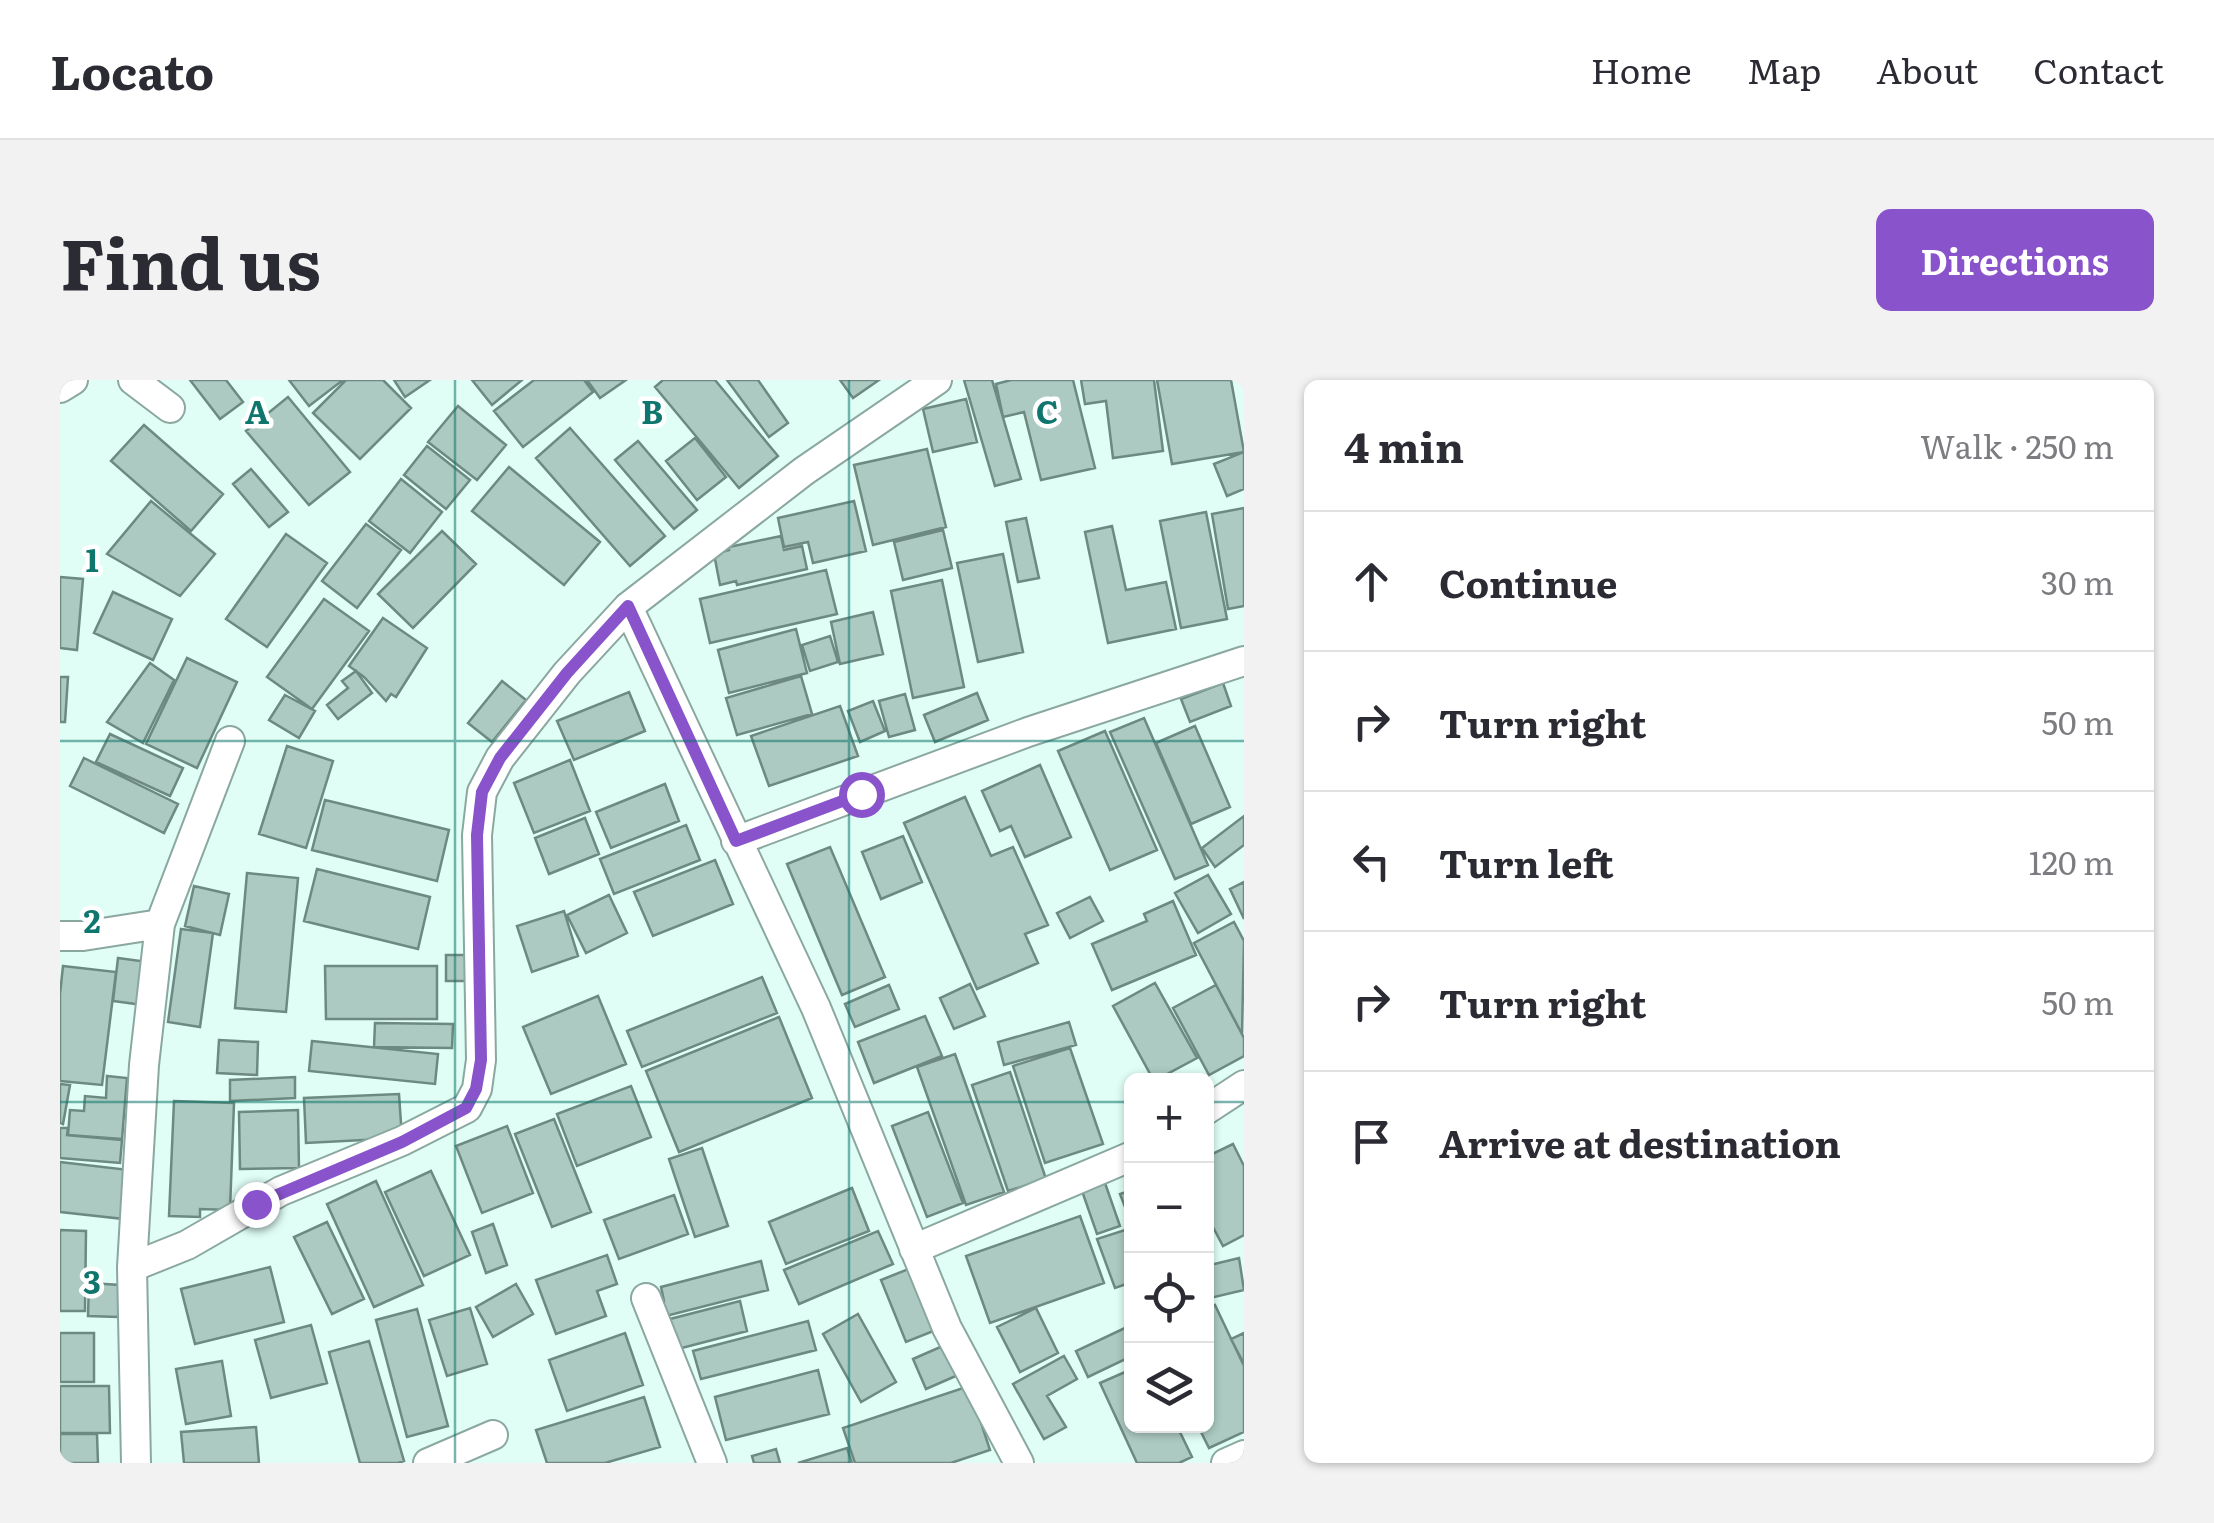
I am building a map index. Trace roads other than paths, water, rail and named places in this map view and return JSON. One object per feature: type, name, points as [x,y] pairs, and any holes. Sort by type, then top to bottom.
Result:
[{"type":"street","points":[[60,388],[74,380]]},
{"type":"street","points":[[132,380],[170,408]]},
{"type":"street","points":[[132,1267],[186,1245],[281,1191],[402,1142],[466,1108],[476,1089],[481,1060],[477,835],[482,792],[500,758],[567,673],[628,606],[804,471],[937,380]]},
{"type":"street","points":[[628,606],[816,1008],[947,1328],[1019,1463]]},
{"type":"street","points":[[736,841],[1028,732],[1244,661]]},
{"type":"street","points":[[136,1463],[132,1267],[144,1066],[160,924],[230,741]]},
{"type":"street","points":[[60,936],[160,924]]},
{"type":"street","points":[[1214,1105],[1244,1085]]},
{"type":"street","points":[[914,1249],[1124,1159]]},
{"type":"street","points":[[646,1298],[712,1463]]},
{"type":"street","points":[[428,1463],[493,1435]]},
{"type":"street","points":[[1226,1463],[1244,1455]]}]
